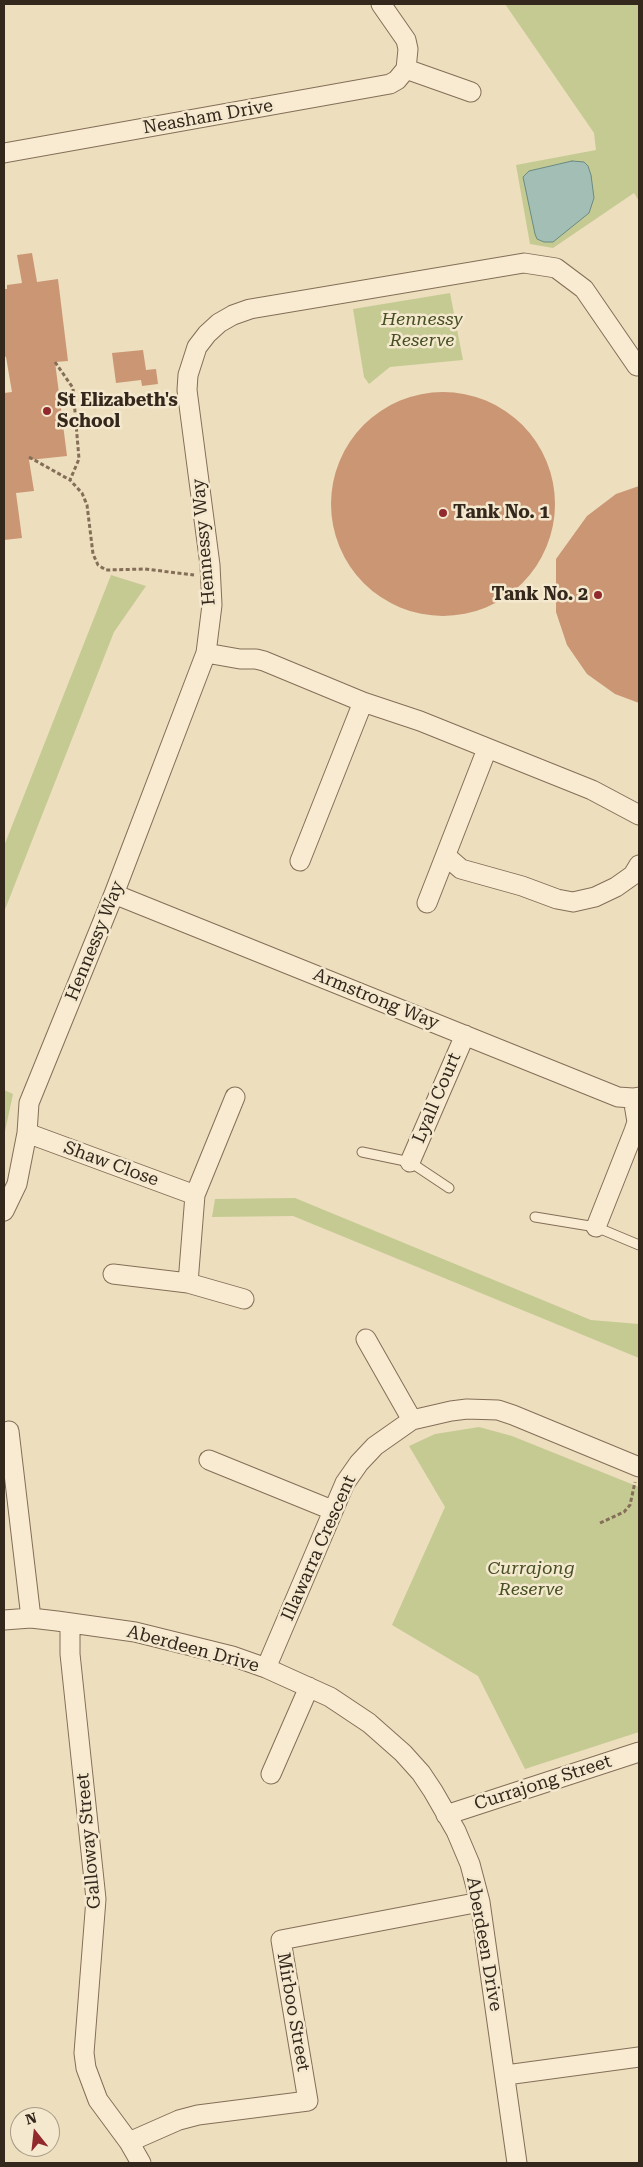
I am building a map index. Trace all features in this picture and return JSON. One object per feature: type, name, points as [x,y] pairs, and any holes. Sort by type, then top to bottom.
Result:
[{"type":"street","points":[[381,4],[406,40],[408,49],[406,68],[471,92]]},
{"type":"street","name":"Neasham Drive","points":[[4,153],[379,88],[397,80],[406,68]]},
{"type":"street","name":"Hennessy Way","points":[[4,1211],[17,1184],[29,1103],[114,894],[207,648],[212,605],[210,565],[187,390],[188,375],[197,347],[206,334],[219,323],[233,315],[250,310],[524,262],[556,268],[584,290],[638,368]]},
{"type":"street","points":[[207,648],[246,650],[256,659],[363,702],[420,721],[592,790],[639,815]]},
{"type":"street","points":[[300,861],[363,702]]},
{"type":"street","points":[[427,904],[487,749]]},
{"type":"street","points":[[446,856],[461,869],[522,886],[557,900],[573,902],[595,897],[616,887],[633,876],[639,865]]},
{"type":"street","name":"Armstrong Way","points":[[114,894],[618,1097],[636,1098]]},
{"type":"street","name":"Lyall Court","points":[[410,1162],[465,1034]]},
{"type":"street","points":[[188,1283],[196,1195],[235,1097]]},
{"type":"street","points":[[596,1227],[637,1122],[636,1098]]},
{"type":"street","name":"Shaw Close","points":[[26,1133],[196,1195]]},
{"type":"street","points":[[113,1274],[188,1283],[244,1299]]},
{"type":"street","points":[[366,1339],[412,1420]]},
{"type":"street","name":"Illawarra Crescent","points":[[266,1668],[332,1510],[345,1484],[374,1446],[412,1420],[451,1411],[474,1409],[498,1410],[513,1415],[637,1475]]},
{"type":"street","points":[[9,1431],[31,1618]]},
{"type":"street","points":[[208,1460],[332,1510]]},
{"type":"street","name":"Aberdeen Drive","points":[[4,1620],[31,1618],[135,1632],[232,1656],[266,1668],[330,1697],[355,1713],[387,1738],[421,1773],[446,1815],[470,1864],[480,1902],[518,2163]]},
{"type":"street","name":"Galloway Street","points":[[70,1623],[71,1663],[96,1899],[84,2053],[86,2068],[98,2100],[129,2142],[141,2163]]},
{"type":"street","points":[[272,1774],[309,1687]]},
{"type":"street","name":"Currajong Street","points":[[446,1815],[639,1752]]},
{"type":"street","name":"Mirboo Street","points":[[129,2142],[179,2120],[198,2115],[308,2101],[281,1940],[480,1902]]},
{"type":"street","points":[[506,2075],[639,2057]]},
{"type":"lane","name":"Lyall Court","points":[[362,1152],[410,1162],[449,1188]]},
{"type":"lane","points":[[535,1217],[596,1227],[639,1245]]},
{"type":"path","points":[[55,362],[73,388],[79,459],[70,480]]},
{"type":"path","points":[[29,458],[70,480],[78,487],[85,498],[93,554],[98,565],[103,569],[145,569],[194,575]]},
{"type":"path","points":[[600,1523],[624,1512],[630,1505],[637,1475]]},
{"type":"green space","points":[[505,4],[639,4],[639,201],[634,193],[553,248],[530,244],[516,165],[596,150],[594,133]]},
{"type":"green space","name":"Hennessy Reserve","points":[[450,293],[463,360],[390,367],[369,384],[364,377],[353,309]]},
{"type":"green space","points":[[111,575],[146,586],[114,632],[4,912],[4,846]]},
{"type":"green space","points":[[4,1090],[13,1094],[4,1136]]},
{"type":"green space","points":[[295,1198],[591,1320],[639,1324],[639,1358],[293,1216],[212,1217],[215,1199]]},
{"type":"green space","name":"Currajong Reserve","points":[[479,1427],[512,1436],[639,1487],[639,1732],[525,1769],[478,1676],[392,1625],[445,1507],[409,1446],[435,1434]]},
{"type":"water","points":[[572,161],[584,162],[588,166],[591,175],[594,198],[589,213],[553,242],[544,242],[537,239],[535,234],[523,177],[529,171]]},
{"type":"building","points":[[32,253],[37,282],[58,279],[68,361],[55,362],[67,456],[29,460],[34,491],[16,493],[22,538],[4,540],[4,393],[12,392],[6,357],[4,356],[4,289],[7,289],[7,285],[22,283],[17,255]]},
{"type":"building","points":[[143,350],[146,370],[156,369],[158,384],[142,386],[141,380],[116,383],[112,353]]},
{"type":"building","name":"Tank No. 1","points":[[443,392],[465,394],[496,405],[514,417],[530,433],[542,451],[550,471],[555,504],[553,526],[542,557],[530,575],[514,591],[496,603],[476,611],[443,616],[421,614],[390,603],[372,591],[356,575],[344,557],[336,537],[331,504],[333,482],[344,451],[356,433],[372,417],[390,405],[410,397]]},
{"type":"building","name":"Tank No. 2","points":[[639,486],[639,703],[615,694],[587,674],[567,645],[556,612],[556,559],[587,516],[616,494]]},
{"type":"place","name":"St Elizabeth's School","points":[[47,411]]},
{"type":"place","name":"Tank No. 1","points":[[443,513]]},
{"type":"place","name":"Tank No. 2","points":[[598,595]]}]
